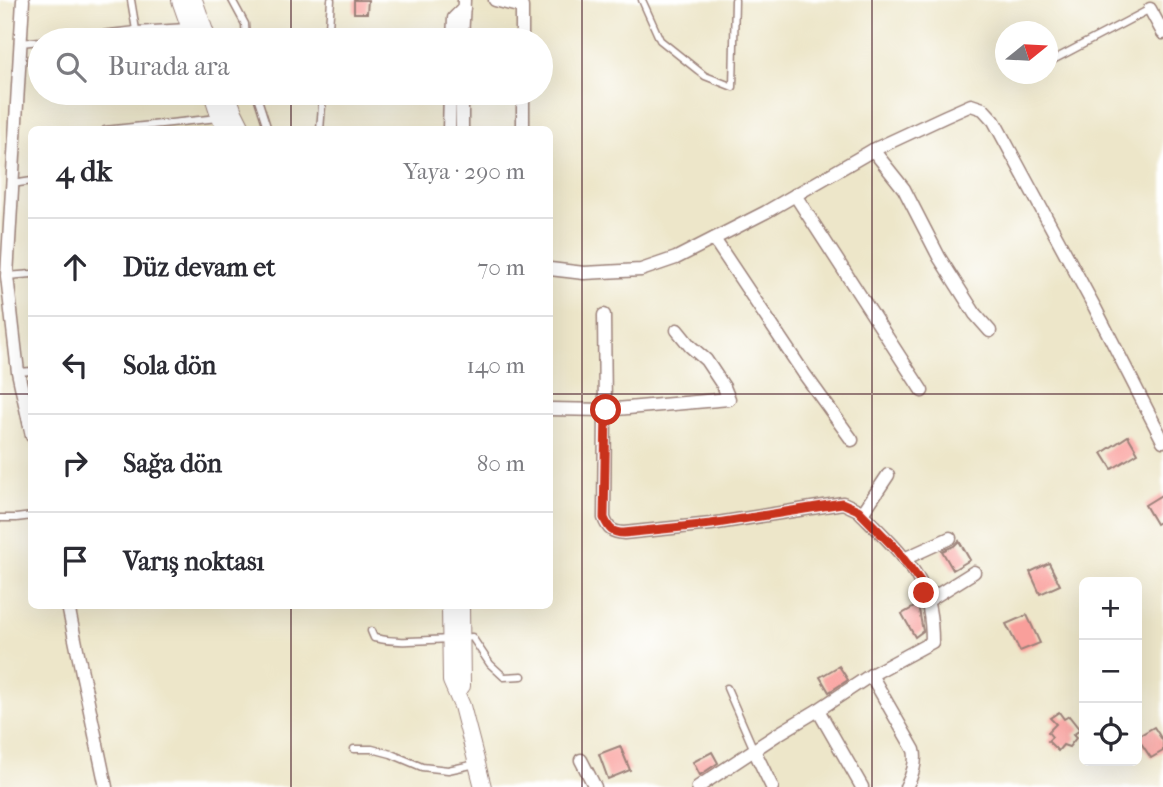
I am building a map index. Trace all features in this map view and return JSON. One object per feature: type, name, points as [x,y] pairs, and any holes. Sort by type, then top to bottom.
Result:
[{"type":"street","points":[[23,0],[4,276],[25,371],[28,399]]},
{"type":"street","points":[[180,0],[190,28]]},
{"type":"street","points":[[194,0],[204,28]]},
{"type":"street","points":[[495,0],[522,7],[523,28]]},
{"type":"street","points":[[454,28],[454,18],[464,4]]},
{"type":"street","points":[[463,28],[464,4]]},
{"type":"street","points":[[1150,9],[1163,33]]},
{"type":"street","points":[[449,126],[450,105]]},
{"type":"street","points":[[462,105],[462,126]]},
{"type":"street","points":[[523,105],[523,126]]},
{"type":"street","points":[[553,269],[584,272],[641,270],[676,258],[873,150],[971,106],[983,109],[994,121],[1158,416],[1163,441]]},
{"type":"street","points":[[873,150],[904,189],[939,257],[989,331]]},
{"type":"street","points":[[795,195],[922,391]]},
{"type":"street","points":[[714,239],[852,440]]},
{"type":"street","points":[[604,315],[604,518],[610,530],[616,533],[711,524],[842,503],[858,510],[904,559],[920,581],[932,624],[932,642],[871,675],[698,787]]},
{"type":"street","points":[[553,409],[606,410],[729,399],[706,360],[677,330]]},
{"type":"street","points":[[862,514],[888,475]]},
{"type":"street","points":[[904,559],[950,538]]},
{"type":"street","points":[[926,601],[974,572]]},
{"type":"street","points":[[69,609],[106,787]]},
{"type":"street","points":[[451,609],[456,638]]},
{"type":"street","points":[[461,609],[451,681],[462,706],[483,787]]},
{"type":"street","points":[[871,675],[916,756],[906,787]]},
{"type":"street","points":[[818,710],[862,787]]},
{"type":"street","points":[[754,750],[772,787]]},
{"type":"street","points":[[581,761],[595,787]]},
{"type":"lane","points":[[131,0],[136,28]]},
{"type":"lane","points":[[232,0],[245,28]]},
{"type":"lane","points":[[329,28],[331,0]]},
{"type":"lane","points":[[642,0],[660,40],[705,76],[733,87],[735,0]]},
{"type":"lane","points":[[1058,57],[1150,9]]},
{"type":"lane","points":[[21,44],[28,43]]},
{"type":"lane","points":[[260,105],[267,126]]},
{"type":"lane","points":[[320,126],[322,105]]},
{"type":"lane","points":[[154,126],[227,120]]},
{"type":"lane","points":[[12,184],[28,182]]},
{"type":"lane","points":[[4,276],[28,274]]},
{"type":"lane","points":[[0,518],[28,517]]},
{"type":"lane","points":[[371,631],[374,638],[407,643],[472,637],[490,663],[504,677],[522,676]]},
{"type":"lane","points":[[727,688],[754,750]]},
{"type":"lane","points":[[354,748],[391,754],[422,767],[448,770],[477,764]]},
{"type":"building","points":[[354,0],[368,0],[367,13],[354,13]]},
{"type":"building","points":[[1128,436],[1138,453],[1112,469],[1102,453]]},
{"type":"building","points":[[1163,494],[1163,520],[1156,524],[1145,505]]},
{"type":"building","points":[[959,541],[970,560],[953,570],[942,551]]},
{"type":"building","points":[[1049,563],[1060,585],[1040,594],[1030,572]]},
{"type":"building","points":[[918,605],[923,631],[915,637],[902,614]]},
{"type":"building","points":[[1027,615],[1040,643],[1020,651],[1006,624]]},
{"type":"building","points":[[839,666],[848,680],[829,692],[820,677]]},
{"type":"building","points":[[1059,712],[1064,719],[1069,716],[1079,729],[1073,735],[1076,738],[1069,747],[1063,745],[1058,751],[1048,741],[1052,737],[1048,732],[1056,724],[1050,718]]},
{"type":"building","points":[[1154,727],[1163,741],[1163,751],[1151,758],[1142,744],[1142,734]]},
{"type":"building","points":[[620,746],[630,770],[608,779],[599,754]]},
{"type":"building","points":[[712,752],[718,763],[700,775],[693,762]]},
{"type":"route","points":[[606,410],[604,518],[610,530],[624,533],[711,524],[842,503],[858,510],[895,548],[920,581],[924,593]]}]
